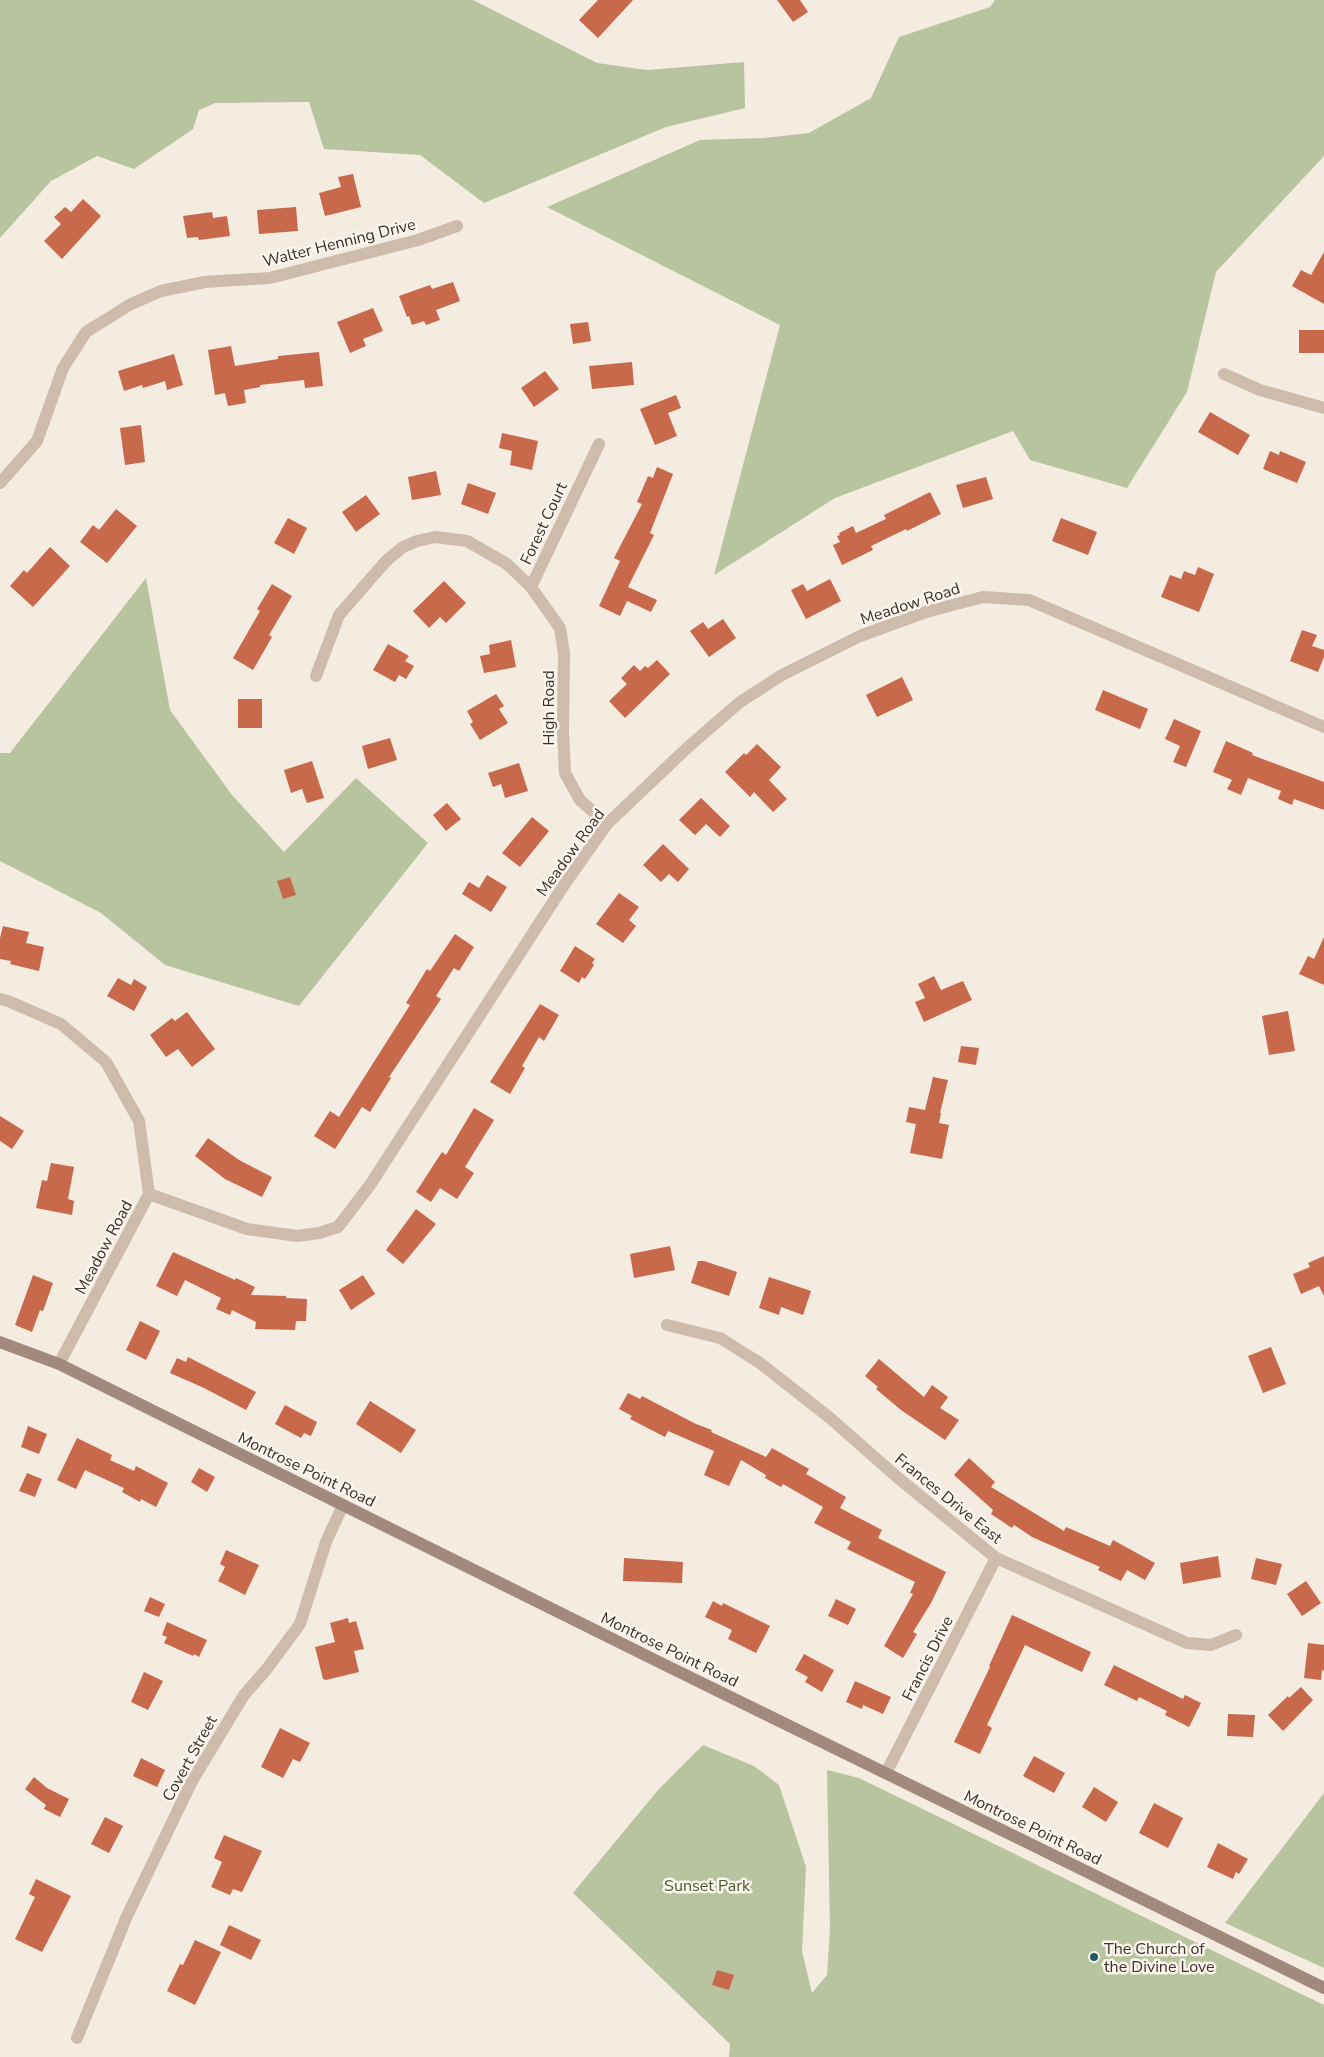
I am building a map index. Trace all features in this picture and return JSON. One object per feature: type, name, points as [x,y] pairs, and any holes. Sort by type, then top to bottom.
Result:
[{"type":"street","name":"Walter Henning Drive","points":[[0,483],[37,441],[63,368],[86,332],[131,304],[161,291],[205,282],[270,278],[418,240],[457,226]]},
{"type":"street","points":[[1224,374],[1260,390],[1324,408]]},
{"type":"street","name":"Forest Court","points":[[316,676],[339,615],[386,561],[403,547],[417,541],[436,537],[467,541],[507,564],[530,587],[599,444]]},
{"type":"street","name":"High Road","points":[[530,587],[560,628],[564,654],[563,732],[565,773],[580,800],[608,824]]},
{"type":"street","name":"Meadow Road","points":[[59,1364],[149,1194],[247,1229],[297,1236],[319,1233],[338,1227],[370,1185],[564,885],[608,824],[687,748],[740,702],[782,675],[860,636],[926,612],[983,597],[1029,600],[1324,727]]},
{"type":"street","points":[[0,999],[61,1024],[106,1062],[138,1121],[149,1194]]},
{"type":"street","name":"Frances Drive East","points":[[667,1326],[720,1338],[760,1363],[830,1418],[897,1477],[996,1558],[1187,1643],[1211,1645],[1236,1635]]},
{"type":"street","name":"Montrose Point Road","points":[[0,1342],[59,1364],[886,1774],[1324,1988]]},
{"type":"street","name":"Covert Street","points":[[77,2038],[127,1916],[192,1781],[244,1695],[266,1670],[300,1624],[326,1542],[343,1505]]},
{"type":"street","name":"Francis Drive","points":[[886,1774],[996,1558]]},
{"type":"green space","points":[[0,0],[473,0],[597,63],[647,70],[744,62],[745,108],[666,127],[484,203],[420,155],[324,149],[309,102],[215,103],[199,110],[193,129],[134,169],[97,156],[51,181],[0,238]]},
{"type":"green space","points":[[995,0],[1324,0],[1324,156],[1216,272],[1187,392],[1127,488],[1030,460],[1013,431],[835,498],[714,575],[780,325],[547,207],[700,140],[764,138],[809,133],[871,98],[899,37],[990,7]]},
{"type":"green space","points":[[146,578],[170,710],[232,795],[284,852],[356,778],[428,843],[299,1006],[165,965],[101,913],[0,861],[0,753],[10,753]]},
{"type":"green space","name":"Sunset Park","points":[[703,1745],[754,1766],[779,1785],[806,1867],[802,1951],[812,1993],[827,1975],[830,1928],[827,1770],[859,1778],[1324,2005],[1324,2057],[729,2057],[730,2044],[573,1893],[658,1790]]},
{"type":"green space","points":[[1324,1793],[1324,1968],[1225,1923]]},
{"type":"building","points":[[598,0],[633,0],[598,38],[579,20]]},
{"type":"building","points":[[777,0],[800,0],[808,12],[793,22]]},
{"type":"building","points":[[353,174],[361,207],[325,216],[319,193],[341,187],[338,177]]},
{"type":"building","points":[[83,199],[101,216],[62,259],[44,241],[61,224],[54,217],[65,207],[71,212]]},
{"type":"building","points":[[296,207],[298,231],[259,234],[257,210]]},
{"type":"building","points":[[212,212],[213,218],[227,216],[230,236],[199,240],[198,237],[187,238],[183,216]]},
{"type":"building","points":[[1324,252],[1324,304],[1292,286],[1301,270],[1311,275]]},
{"type":"building","points":[[453,282],[460,301],[436,310],[440,320],[426,325],[424,321],[412,325],[399,296],[430,285],[432,289]]},
{"type":"building","points":[[373,308],[383,331],[363,339],[366,346],[350,353],[337,322]]},
{"type":"building","points":[[588,322],[591,341],[573,344],[570,324]]},
{"type":"building","points":[[1299,330],[1324,330],[1324,353],[1299,353]]},
{"type":"building","points":[[231,346],[235,366],[278,359],[278,356],[319,352],[323,386],[305,388],[304,380],[260,385],[260,387],[244,390],[246,403],[228,406],[225,393],[215,395],[208,350]]},
{"type":"building","points":[[174,354],[183,385],[167,390],[165,381],[143,388],[142,385],[124,391],[118,371]]},
{"type":"building","points":[[632,362],[634,385],[592,389],[589,366]]},
{"type":"building","points":[[545,371],[559,389],[534,407],[521,388]]},
{"type":"building","points":[[676,395],[681,408],[668,413],[677,436],[655,445],[640,409]]},
{"type":"building","points":[[1210,412],[1250,435],[1238,455],[1198,432]]},
{"type":"building","points":[[141,425],[145,462],[125,465],[120,428]]},
{"type":"building","points":[[502,433],[538,441],[532,470],[510,465],[512,451],[499,448]]},
{"type":"building","points":[[1270,451],[1279,455],[1280,451],[1306,462],[1297,483],[1263,469]]},
{"type":"building","points":[[657,467],[673,474],[650,533],[654,535],[628,587],[657,600],[651,612],[627,601],[620,616],[599,606],[620,561],[614,558],[642,504],[637,502],[648,476],[653,478]]},
{"type":"building","points":[[436,471],[441,495],[412,500],[408,477]]},
{"type":"building","points":[[986,477],[993,499],[963,508],[956,485]]},
{"type":"building","points":[[468,483],[496,493],[488,514],[461,504]]},
{"type":"building","points":[[930,492],[941,514],[871,546],[873,550],[842,565],[833,545],[840,542],[837,536],[840,535],[839,533],[853,526],[856,533],[886,519],[884,515]]},
{"type":"building","points":[[366,495],[380,514],[356,532],[342,512]]},
{"type":"building","points":[[116,509],[137,526],[107,563],[80,542],[93,525],[99,530]]},
{"type":"building","points":[[288,518],[307,528],[294,554],[274,543]]},
{"type":"building","points":[[1061,518],[1097,532],[1088,555],[1052,541]]},
{"type":"building","points":[[50,547],[70,566],[33,607],[10,586],[24,570],[27,573]]},
{"type":"building","points":[[1198,567],[1214,574],[1199,612],[1161,597],[1170,575],[1181,579],[1184,571],[1195,575]]},
{"type":"building","points":[[830,579],[841,601],[806,619],[791,590],[803,584],[807,591]]},
{"type":"building","points":[[444,581],[466,603],[446,623],[440,617],[429,628],[413,611]]},
{"type":"building","points":[[272,584],[292,596],[269,635],[272,637],[253,670],[233,658],[260,611],[257,609]]},
{"type":"building","points":[[723,619],[736,638],[709,657],[690,631],[703,622],[708,629]]},
{"type":"building","points":[[1302,630],[1317,635],[1312,646],[1324,650],[1324,657],[1318,672],[1290,661]]},
{"type":"building","points":[[511,640],[516,667],[484,673],[480,656],[490,654],[489,645]]},
{"type":"building","points":[[388,644],[409,656],[405,661],[414,666],[406,679],[399,675],[395,682],[373,670]]},
{"type":"building","points":[[657,660],[670,674],[625,718],[609,701],[627,684],[621,678],[634,665],[640,671],[645,666],[648,668]]},
{"type":"building","points":[[902,677],[913,700],[877,717],[866,695]]},
{"type":"building","points":[[1103,690],[1148,709],[1140,729],[1095,710]]},
{"type":"building","points":[[496,694],[504,706],[499,709],[508,723],[480,740],[470,724],[473,722],[467,711]]},
{"type":"building","points":[[238,699],[262,699],[262,728],[238,728]]},
{"type":"building","points":[[1174,719],[1201,731],[1186,767],[1173,762],[1180,746],[1165,739]]},
{"type":"building","points":[[390,738],[397,760],[368,769],[362,746]]},
{"type":"building","points":[[1226,741],[1253,753],[1252,755],[1324,782],[1324,810],[1294,799],[1292,805],[1278,799],[1281,791],[1248,778],[1241,795],[1227,789],[1232,780],[1213,772]]},
{"type":"building","points":[[757,744],[781,767],[769,780],[787,799],[773,812],[754,792],[750,797],[725,772],[744,753],[746,755]]},
{"type":"building","points":[[312,761],[324,798],[307,803],[302,789],[291,793],[284,770]]},
{"type":"building","points":[[519,763],[528,791],[505,798],[501,784],[493,787],[488,773]]},
{"type":"building","points":[[701,798],[730,826],[720,837],[706,824],[695,835],[679,820]]},
{"type":"building","points":[[447,803],[461,819],[446,831],[433,815]]},
{"type":"building","points":[[532,817],[549,831],[520,867],[502,853]]},
{"type":"building","points":[[663,844],[689,869],[678,882],[669,874],[661,882],[643,865]]},
{"type":"building","points":[[487,875],[507,887],[491,912],[462,894],[469,882],[479,888]]},
{"type":"building","points":[[290,877],[296,895],[283,899],[277,881]]},
{"type":"building","points":[[619,893],[639,907],[629,920],[636,926],[623,943],[596,924]]},
{"type":"building","points":[[3,926],[29,932],[26,943],[44,947],[39,971],[10,964],[11,961],[0,959],[0,938]]},
{"type":"building","points":[[455,934],[474,947],[459,971],[454,968],[436,996],[441,999],[389,1077],[391,1078],[370,1112],[362,1107],[335,1149],[314,1136],[330,1111],[339,1117],[410,1005],[406,1003],[427,969],[430,971]]},
{"type":"building","points":[[1324,937],[1324,985],[1299,974],[1308,956],[1314,959]]},
{"type":"building","points":[[575,946],[595,959],[592,963],[594,965],[585,979],[582,977],[579,983],[560,971]]},
{"type":"building","points":[[934,976],[941,990],[963,981],[972,1000],[924,1022],[915,1002],[925,998],[918,984]]},
{"type":"building","points":[[118,978],[131,985],[134,979],[147,987],[134,1011],[107,996]]},
{"type":"building","points":[[540,1004],[559,1015],[544,1041],[539,1037],[522,1066],[525,1068],[510,1094],[490,1082]]},
{"type":"building","points":[[1288,1011],[1295,1051],[1269,1055],[1262,1016]]},
{"type":"building","points":[[187,1012],[215,1049],[192,1067],[178,1049],[166,1057],[150,1035],[172,1018],[175,1021]]},
{"type":"building","points":[[961,1046],[979,1048],[976,1065],[958,1062]]},
{"type":"building","points":[[933,1077],[948,1080],[939,1123],[949,1125],[942,1159],[910,1153],[916,1124],[906,1122],[909,1107],[925,1110]]},
{"type":"building","points":[[474,1108],[494,1120],[465,1167],[474,1173],[457,1199],[440,1188],[431,1202],[416,1192],[442,1152],[446,1155]]},
{"type":"building","points":[[0,1116],[24,1131],[12,1149],[0,1141]]},
{"type":"building","points":[[208,1138],[239,1160],[272,1177],[262,1197],[225,1179],[195,1156]]},
{"type":"building","points":[[51,1163],[74,1167],[68,1199],[74,1201],[72,1215],[36,1208],[42,1180],[47,1181]]},
{"type":"building","points":[[416,1209],[436,1224],[403,1264],[386,1250]]},
{"type":"building","points":[[670,1246],[675,1270],[634,1278],[630,1254]]},
{"type":"building","points":[[173,1252],[255,1287],[251,1295],[307,1299],[306,1321],[296,1321],[295,1330],[255,1329],[256,1322],[232,1310],[230,1315],[216,1309],[221,1298],[185,1280],[177,1296],[156,1286]]},
{"type":"building","points":[[1324,1256],[1324,1296],[1319,1286],[1301,1294],[1293,1274],[1310,1267],[1308,1263]]},
{"type":"building","points":[[698,1261],[704,1261],[737,1272],[729,1296],[691,1283]]},
{"type":"building","points":[[33,1275],[53,1283],[43,1311],[40,1310],[32,1332],[15,1325]]},
{"type":"building","points":[[363,1275],[375,1294],[351,1310],[339,1290]]},
{"type":"building","points":[[769,1277],[811,1291],[803,1315],[781,1307],[779,1315],[759,1308]]},
{"type":"building","points":[[140,1321],[160,1331],[146,1360],[126,1350]]},
{"type":"building","points":[[1271,1347],[1286,1384],[1263,1393],[1248,1356]]},
{"type":"building","points":[[188,1357],[256,1392],[246,1410],[170,1373],[177,1358],[186,1362]]},
{"type":"building","points":[[879,1359],[924,1397],[932,1385],[948,1397],[940,1408],[959,1420],[945,1440],[901,1410],[876,1389],[878,1387],[865,1376]]},
{"type":"building","points":[[628,1393],[640,1399],[642,1396],[696,1424],[712,1430],[711,1432],[766,1457],[772,1448],[809,1469],[806,1474],[846,1497],[840,1508],[882,1530],[878,1538],[946,1572],[931,1603],[913,1632],[917,1634],[903,1658],[884,1646],[913,1594],[910,1593],[915,1582],[847,1549],[851,1542],[814,1523],[823,1507],[783,1484],[781,1487],[765,1478],[766,1475],[741,1460],[729,1486],[704,1475],[714,1451],[668,1431],[665,1437],[630,1419],[632,1416],[619,1409]]},
{"type":"building","points":[[370,1401],[416,1430],[401,1453],[356,1424]]},
{"type":"building","points":[[285,1405],[317,1422],[311,1436],[304,1433],[301,1438],[275,1424]]},
{"type":"building","points":[[28,1426],[47,1434],[39,1454],[21,1447]]},
{"type":"building","points":[[77,1438],[112,1455],[110,1460],[134,1471],[136,1466],[168,1483],[156,1507],[141,1499],[140,1502],[122,1492],[124,1488],[85,1470],[76,1489],[57,1480]]},
{"type":"building","points":[[969,1458],[995,1482],[991,1487],[1064,1531],[1066,1527],[1110,1546],[1113,1540],[1155,1563],[1145,1580],[1127,1570],[1121,1581],[1098,1570],[1100,1567],[1032,1537],[1014,1525],[1012,1528],[991,1514],[993,1510],[954,1475]]},
{"type":"building","points":[[199,1468],[215,1477],[207,1492],[191,1482]]},
{"type":"building","points":[[27,1473],[42,1479],[35,1497],[19,1491]]},
{"type":"building","points":[[226,1550],[259,1565],[245,1595],[218,1581],[225,1567],[220,1564]]},
{"type":"building","points":[[1218,1556],[1221,1577],[1183,1584],[1180,1563]]},
{"type":"building","points":[[624,1558],[683,1562],[682,1583],[623,1581]]},
{"type":"building","points":[[1256,1558],[1282,1564],[1276,1585],[1251,1579]]},
{"type":"building","points":[[1306,1581],[1321,1603],[1302,1616],[1287,1594]]},
{"type":"building","points":[[150,1597],[165,1604],[159,1617],[144,1611]]},
{"type":"building","points":[[836,1599],[856,1609],[848,1625],[828,1616]]},
{"type":"building","points":[[713,1601],[722,1606],[723,1603],[770,1626],[756,1653],[728,1639],[732,1630],[705,1617]]},
{"type":"building","points":[[1012,1615],[1091,1652],[1082,1672],[1025,1645],[987,1725],[992,1728],[980,1754],[954,1742],[990,1667]]},
{"type":"building","points":[[348,1618],[349,1623],[356,1621],[364,1649],[354,1651],[359,1672],[326,1680],[323,1679],[315,1647],[335,1642],[330,1623]]},
{"type":"building","points":[[167,1622],[207,1640],[199,1657],[164,1643],[167,1637],[162,1635]]},
{"type":"building","points":[[1308,1643],[1324,1645],[1324,1671],[1322,1670],[1321,1680],[1304,1678]]},
{"type":"building","points":[[804,1654],[834,1670],[822,1692],[805,1682],[808,1677],[795,1670]]},
{"type":"building","points":[[1114,1665],[1183,1699],[1185,1695],[1201,1703],[1189,1727],[1165,1715],[1167,1711],[1139,1697],[1137,1701],[1104,1685]]},
{"type":"building","points":[[144,1672],[163,1681],[148,1710],[131,1702]]},
{"type":"building","points":[[855,1681],[891,1697],[883,1714],[863,1705],[862,1709],[846,1702]]},
{"type":"building","points":[[1301,1687],[1313,1700],[1283,1731],[1268,1715],[1288,1696],[1289,1698]]},
{"type":"building","points":[[1228,1714],[1255,1715],[1253,1737],[1227,1736]]},
{"type":"building","points":[[280,1728],[310,1743],[300,1762],[293,1759],[283,1778],[261,1767]]},
{"type":"building","points":[[1034,1756],[1065,1773],[1054,1793],[1023,1776]]},
{"type":"building","points":[[141,1758],[165,1770],[157,1787],[133,1776]]},
{"type":"building","points":[[34,1777],[47,1788],[69,1799],[60,1817],[44,1809],[46,1805],[25,1789]]},
{"type":"building","points":[[1094,1787],[1118,1802],[1106,1822],[1082,1807]]},
{"type":"building","points":[[1154,1803],[1183,1818],[1168,1848],[1139,1833]]},
{"type":"building","points":[[105,1817],[123,1826],[109,1853],[91,1844]]},
{"type":"building","points":[[224,1835],[262,1851],[242,1892],[233,1889],[230,1895],[211,1887],[222,1862],[214,1858]]},
{"type":"building","points":[[1218,1843],[1248,1859],[1239,1874],[1236,1872],[1233,1879],[1207,1867]]},
{"type":"building","points":[[36,1879],[71,1896],[42,1952],[15,1939],[35,1897],[29,1894]]},
{"type":"building","points":[[229,1925],[261,1940],[251,1960],[220,1945]]},
{"type":"building","points":[[195,1940],[221,1952],[195,2005],[167,1991],[180,1964],[183,1965]]},
{"type":"building","points":[[717,1970],[734,1975],[729,1990],[712,1985]]},
{"type":"place","name":"The Church of the Divine Love","points":[[1094,1957]]}]
